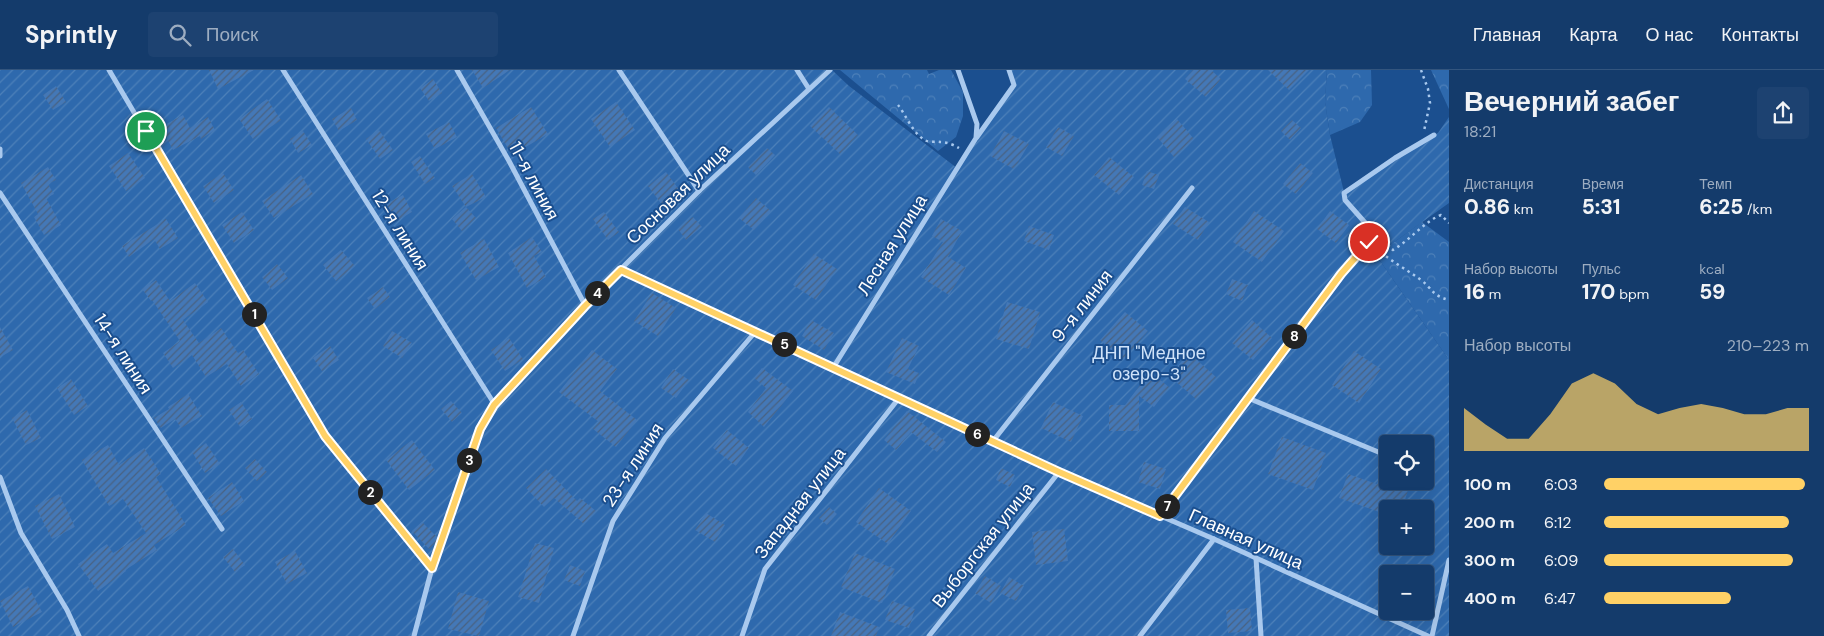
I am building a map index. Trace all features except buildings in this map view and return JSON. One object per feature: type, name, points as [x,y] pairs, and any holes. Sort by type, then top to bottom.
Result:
[{"type":"street","points":[[110,70],[325,436],[432,568]]},
{"type":"street","name":"12-я линия","points":[[283,70],[494,405]]},
{"type":"street","name":"11-я линия","points":[[456,70],[509,161],[585,306]]},
{"type":"street","points":[[619,70],[699,190]]},
{"type":"street","points":[[797,70],[809,89]]},
{"type":"street","name":"Сосновая улица","points":[[414,636],[432,568],[480,429],[494,405],[585,306],[699,190],[830,70]]},
{"type":"street","points":[[958,70],[974,112],[977,124],[976,138]]},
{"type":"street","name":"Лесная улица","points":[[833,368],[966,153],[1014,85],[1009,70]]},
{"type":"street","points":[[1160,516],[1341,274],[1376,235],[1345,200],[1344,193],[1434,136]]},
{"type":"street","points":[[0,149],[0,156]]},
{"type":"street","name":"9-я линия","points":[[993,441],[1192,188]]},
{"type":"street","name":"14-я линия","points":[[0,193],[222,529]]},
{"type":"street","name":"Главная улица","points":[[621,270],[1059,472],[1214,539],[1428,636]]},
{"type":"street","name":"23-я линия","points":[[573,636],[613,521],[665,438],[756,331]]},
{"type":"street","name":"Западная улица","points":[[742,636],[765,569],[899,398]]},
{"type":"street","points":[[1248,398],[1379,452]]},
{"type":"street","name":"Выборгская улица","points":[[929,636],[1059,472]]},
{"type":"street","points":[[0,476],[21,533],[79,636]]},
{"type":"street","points":[[1140,636],[1214,539]]},
{"type":"street","points":[[1256,558],[1261,636]]},
{"type":"street","points":[[1432,636],[1449,560]]},
{"type":"path","points":[[1419,144],[1430,103],[1428,88],[1421,70]]},
{"type":"path","points":[[898,105],[909,123],[923,139],[957,146],[966,153]]},
{"type":"path","points":[[1371,240],[1393,250],[1438,216],[1441,215],[1449,222]]},
{"type":"path","points":[[1371,240],[1386,258],[1422,281],[1438,297],[1449,300]]},
{"type":"green space","name":"ДНП \"Медное озеро-3\"","points":[[0,70],[832,70],[849,86],[957,168],[1014,85],[1009,70],[1327,70],[1325,102],[1330,135],[1344,192],[1438,133],[1449,117],[1449,203],[1376,255],[1449,360],[1449,636],[0,636]]},
{"type":"green space","points":[[840,70],[927,70],[929,74],[939,70],[951,70],[963,92],[963,116],[956,137],[938,151]]},
{"type":"green space","points":[[1327,70],[1371,70],[1372,105],[1360,122],[1330,135],[1325,102]]},
{"type":"green space","points":[[1431,70],[1449,70],[1449,109],[1448,107]]},
{"type":"green space","points":[[1422,222],[1449,242],[1449,360],[1376,255]]},
{"type":"route","points":[[146,131],[325,436],[432,568],[480,429],[494,405],[585,306],[621,270],[1059,472],[1160,516],[1341,274],[1369,242]]}]
